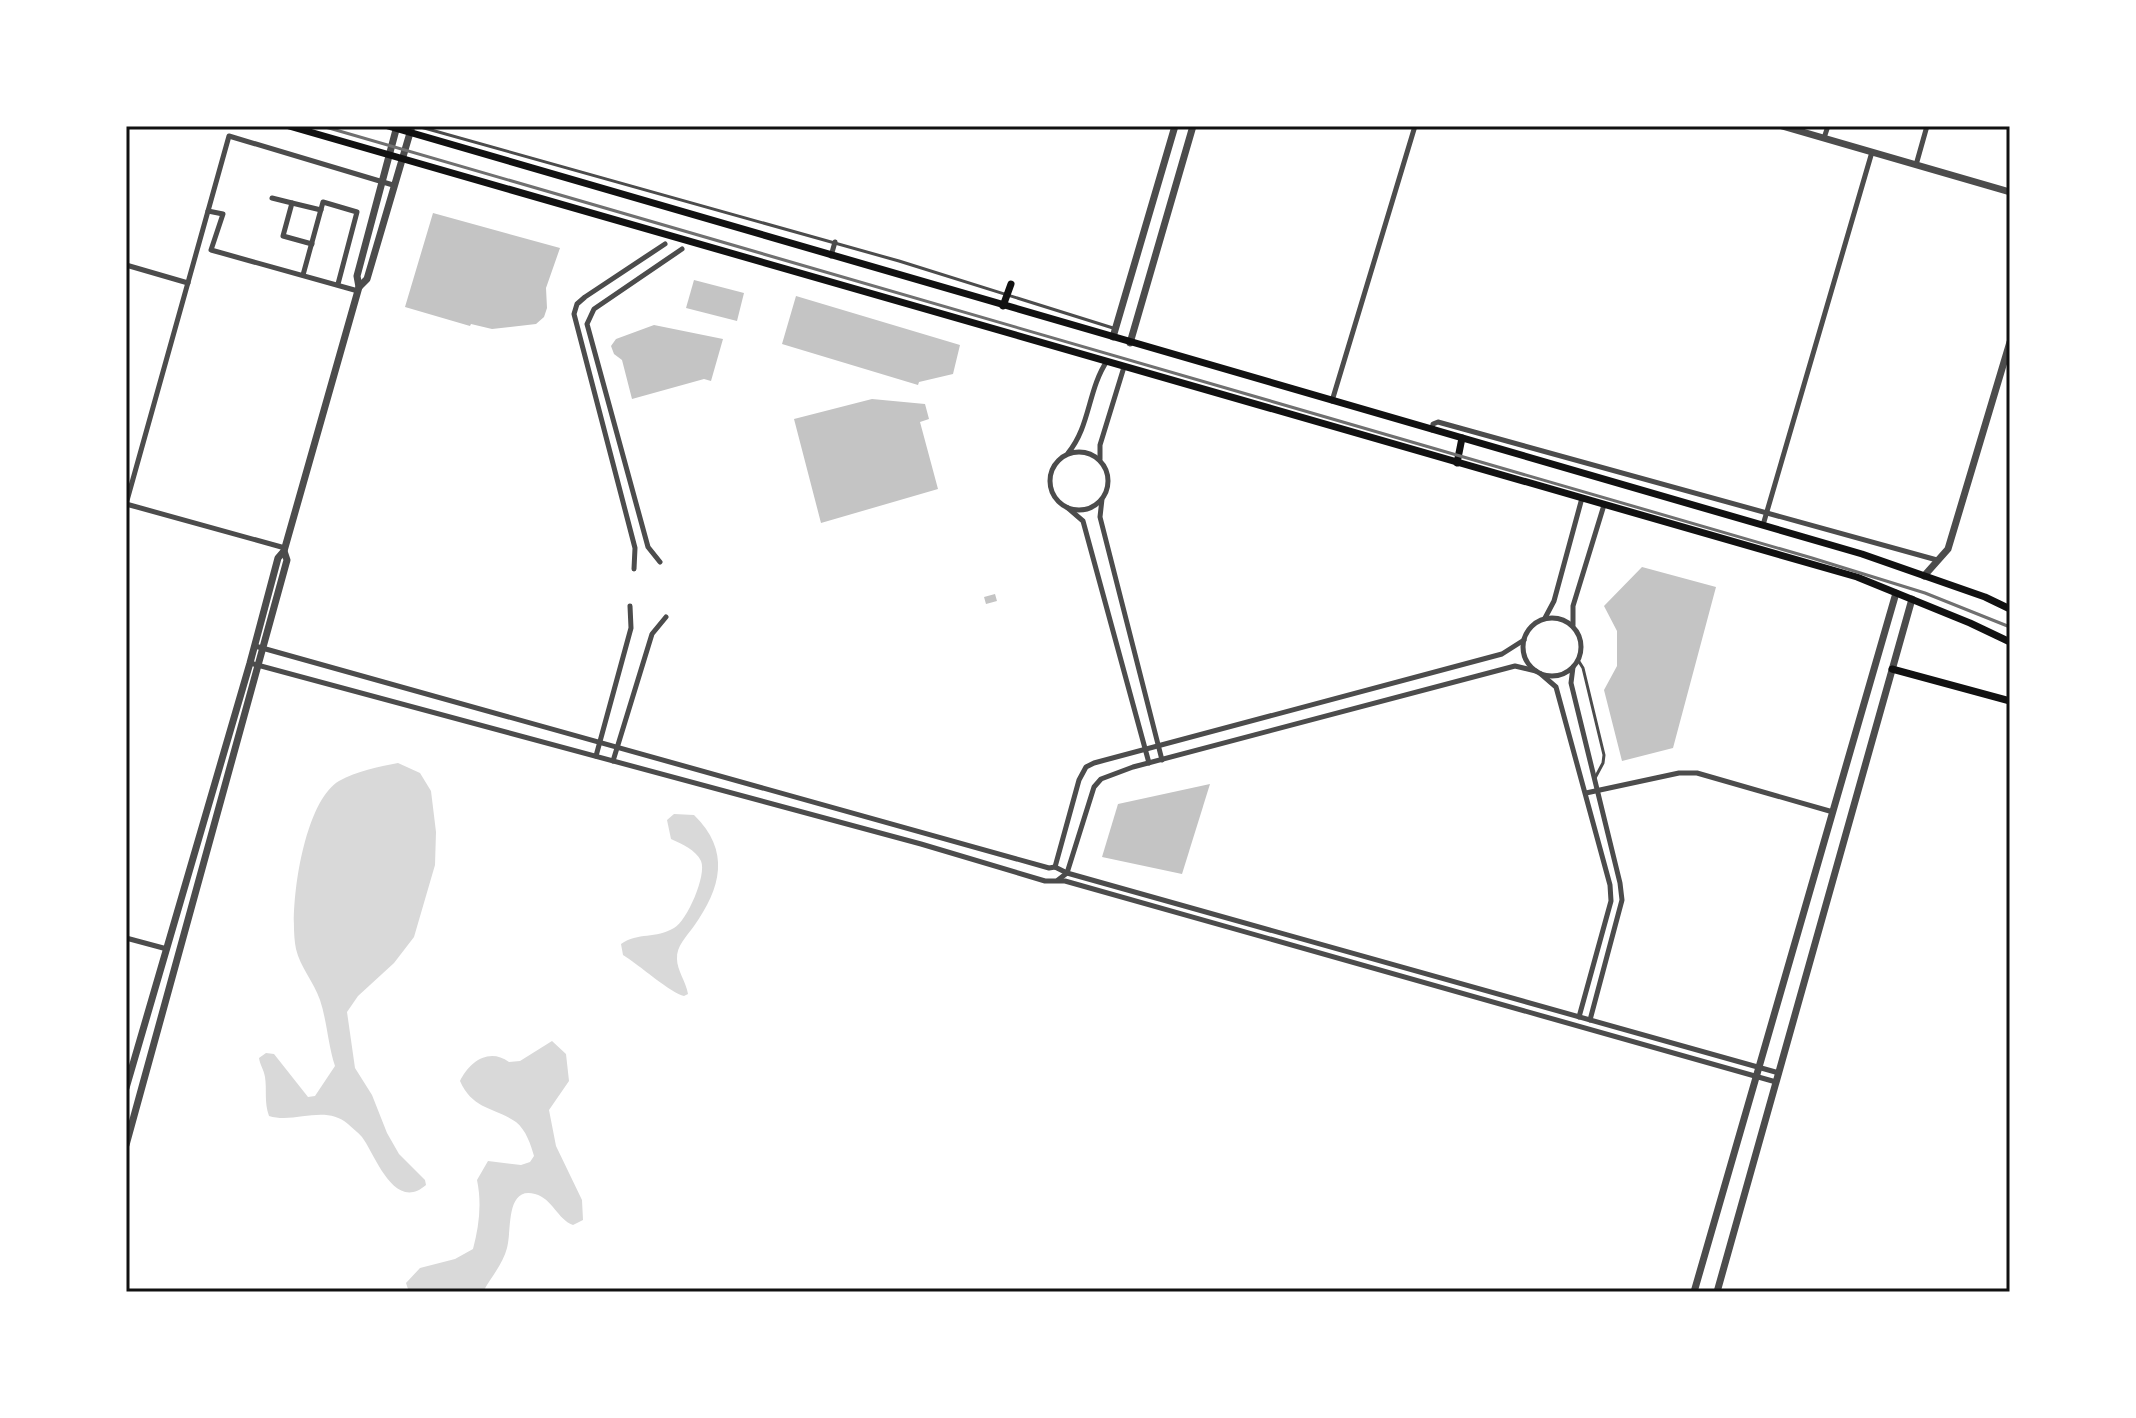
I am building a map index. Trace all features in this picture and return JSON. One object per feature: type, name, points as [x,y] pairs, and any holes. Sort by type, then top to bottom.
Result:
[{"type":"main road","points":[[289,126],[1857,577],[2010,642]]},
{"type":"main road","points":[[388,126],[413,128],[831,256],[1003,306],[1114,333],[1130,343],[1862,554],[1985,597],[2010,609]]},
{"type":"main road","points":[[1003,306],[1011,284]]},
{"type":"main road","points":[[1457,463],[1462,438]]},
{"type":"main road","points":[[1892,669],[2010,701]]},
{"type":"street","points":[[1114,333],[1175,126]]},
{"type":"street","points":[[1130,343],[1193,126]]},
{"type":"street","points":[[1332,401],[1415,126]]},
{"type":"street","points":[[1782,126],[2010,192]]},
{"type":"street","points":[[1824,138],[1828,126]]},
{"type":"street","points":[[1916,165],[1927,126]]},
{"type":"street","points":[[359,289],[357,276],[397,127]]},
{"type":"street","points":[[126,1088],[259,647],[278,558],[285,549],[359,289],[367,279],[393,185],[413,128]]},
{"type":"street","points":[[285,549],[126,504],[229,136],[393,185]]},
{"type":"street","points":[[1763,525],[1872,152]]},
{"type":"street","points":[[272,198],[321,210]]},
{"type":"street","points":[[303,275],[323,202],[357,212],[338,284]]},
{"type":"street","points":[[292,203],[283,236],[312,244]]},
{"type":"street","points":[[208,211],[223,214],[211,250],[359,289]]},
{"type":"street","points":[[831,256],[835,242]]},
{"type":"street","points":[[634,569],[635,548],[574,314],[577,304],[585,297],[665,244]]},
{"type":"street","points":[[660,562],[648,547],[587,324],[594,309],[682,249]]},
{"type":"street","points":[[126,265],[188,283]]},
{"type":"street","points":[[1924,576],[1948,549],[2010,342]]},
{"type":"street","points":[[1107,361],[1099,376],[1079,440],[1054,464],[1049,482],[1054,497],[1083,521],[1149,763]]},
{"type":"street","points":[[1100,460],[1100,445],[1124,367]]},
{"type":"street","points":[[1432,430],[1433,424],[1438,422],[1938,560]]},
{"type":"street","points":[[1068,453],[1085,452],[1100,460],[1106,469],[1108,481],[1100,517],[1162,760]]},
{"type":"street","points":[[1544,619],[1554,601],[1582,498]]},
{"type":"street","points":[[1068,508],[1084,510],[1102,499]]},
{"type":"street","points":[[1590,1020],[1622,900],[1571,683],[1581,642],[1573,626],[1573,606],[1604,505]]},
{"type":"street","points":[[1694,1292],[1896,593]]},
{"type":"street","points":[[1717,1292],[1912,599]]},
{"type":"street","points":[[596,756],[631,628],[630,606]]},
{"type":"street","points":[[613,761],[652,634],[666,617]]},
{"type":"street","points":[[1055,867],[1079,780],[1086,767],[1145,748],[1502,654],[1524,640],[1532,626],[1544,619],[1563,619],[1573,626]]},
{"type":"street","points":[[1524,640],[1525,657],[1556,687],[1610,885],[1611,901],[1579,1017]]},
{"type":"street","points":[[259,647],[1034,864],[1055,867],[1067,873],[1590,1020],[1758,1071],[1776,1082]]},
{"type":"street","points":[[254,664],[921,844],[1045,881],[1065,881],[1272,941],[1758,1071],[1779,1073]]},
{"type":"street","points":[[126,1145],[254,664]]},
{"type":"street","points":[[1054,881],[1067,873],[1094,787],[1101,779],[1149,763],[1515,666],[1554,676],[1573,667]]},
{"type":"street","points":[[1586,793],[1679,773],[1697,773],[1834,812]]},
{"type":"street","points":[[126,938],[167,949]]},
{"type":"lane","points":[[413,128],[835,242],[1114,333]]},
{"type":"lane","points":[[1578,660],[1583,668],[1604,755],[1594,779]]},
{"type":"shaded area","points":[[398,763],[420,773],[431,791],[436,832],[435,865],[414,937],[394,963],[358,996],[347,1012],[355,1068],[372,1095],[399,1154],[425,1180],[426,1185],[415,1192],[404,1192],[395,1187],[362,1137],[339,1118],[330,1115],[269,1116],[265,1077],[259,1058],[266,1053],[274,1054],[308,1097],[315,1096],[335,1066],[320,1000],[296,949],[294,910],[301,859],[307,833],[326,793],[339,781],[353,775]]},
{"type":"shaded area","points":[[674,814],[694,815],[706,829],[713,842],[718,870],[711,898],[678,950],[677,963],[688,994],[684,996],[623,955],[621,944],[674,928],[685,917],[695,897],[701,876],[701,861],[684,845],[671,839],[667,820]]},
{"type":"shaded area","points":[[552,1041],[566,1054],[569,1081],[549,1110],[556,1146],[582,1200],[583,1220],[573,1225],[541,1197],[525,1193],[514,1203],[505,1254],[483,1292],[409,1292],[406,1283],[420,1268],[455,1259],[473,1249],[479,1215],[477,1180],[488,1161],[521,1165],[530,1162],[534,1156],[520,1125],[471,1098],[460,1081],[480,1059],[494,1056],[509,1062],[520,1061]]},
{"type":"building","points":[[433,213],[560,248],[546,288],[544,317],[536,324],[492,329],[470,326],[405,307]]},
{"type":"building","points":[[694,280],[744,293],[737,321],[686,308]]},
{"type":"building","points":[[796,296],[960,345],[953,374],[919,382],[918,385],[782,344]]},
{"type":"building","points":[[654,325],[723,339],[711,381],[704,379],[632,399],[622,360],[614,354],[611,346],[616,339]]},
{"type":"building","points":[[872,399],[925,404],[929,419],[920,422],[938,489],[821,523],[794,419]]},
{"type":"building","points":[[1642,567],[1716,587],[1673,748],[1622,761],[1604,690],[1617,666],[1617,631],[1604,606]]},
{"type":"building","points":[[995,594],[997,601],[986,604],[984,597]]},
{"type":"building","points":[[1210,784],[1182,874],[1102,857],[1118,804]]},
{"type":"railway","points":[[322,126],[1812,558],[1925,593],[2010,627]]}]
